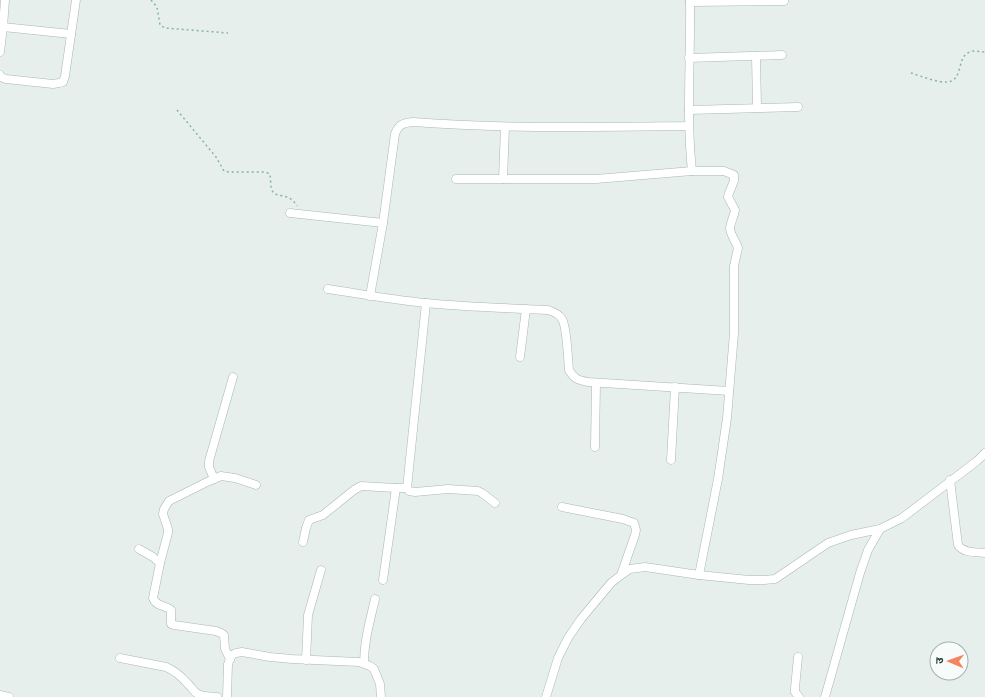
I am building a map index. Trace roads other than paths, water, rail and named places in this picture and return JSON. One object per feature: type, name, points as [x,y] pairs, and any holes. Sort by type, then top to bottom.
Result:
[{"type":"street","points":[[0,52],[5,0]]},
{"type":"street","points":[[0,75],[6,79],[53,84],[63,82],[76,0]]},
{"type":"street","points":[[692,171],[689,126],[690,1],[784,1]]},
{"type":"street","points":[[3,27],[71,34]]},
{"type":"street","points":[[689,58],[782,55]]},
{"type":"street","points":[[756,56],[757,108]]},
{"type":"street","points":[[689,110],[798,108]]},
{"type":"street","points":[[370,296],[383,223],[395,134],[397,128],[402,124],[413,122],[464,126],[571,128],[689,126]]},
{"type":"street","points":[[502,179],[505,127]]},
{"type":"street","points":[[456,179],[596,179],[692,171],[724,172],[734,176],[734,181],[728,197],[735,210],[730,230],[738,248],[734,266],[734,333],[727,418],[719,472],[699,575]]},
{"type":"street","points":[[290,213],[383,223]]},
{"type":"street","points":[[328,289],[426,303],[548,310],[556,313],[561,318],[564,325],[569,370],[573,376],[580,380],[596,383],[729,391]]},
{"type":"street","points":[[408,488],[426,303]]},
{"type":"street","points":[[520,357],[526,309]]},
{"type":"street","points":[[214,479],[209,466],[209,461],[233,377]]},
{"type":"street","points":[[595,447],[596,383]]},
{"type":"street","points":[[671,460],[674,387]]},
{"type":"street","points":[[546,697],[558,658],[568,638],[581,619],[611,583],[630,569],[645,567],[699,575],[749,580],[775,579],[828,544],[851,535],[880,528],[902,518],[950,480],[977,461],[985,453]]},
{"type":"street","points":[[230,659],[225,649],[224,635],[216,631],[171,624],[171,610],[156,604],[154,601],[153,598],[160,563],[168,533],[163,514],[169,501],[221,476],[235,478],[256,485]]},
{"type":"street","points":[[950,480],[958,545],[960,549],[985,553]]},
{"type":"street","points":[[303,542],[309,520],[324,515],[354,490],[362,486],[408,488],[409,491],[415,492],[448,489],[478,491],[495,503]]},
{"type":"street","points":[[383,580],[396,488]]},
{"type":"street","points":[[562,507],[623,519],[634,523],[636,530],[635,535],[621,575]]},
{"type":"street","points":[[825,697],[860,573],[868,550],[880,528]]},
{"type":"street","points":[[139,549],[160,563]]},
{"type":"street","points":[[306,660],[308,616],[321,570]]},
{"type":"street","points":[[364,664],[365,640],[375,599]]},
{"type":"street","points":[[227,697],[228,664],[232,655],[242,652],[279,658],[359,662],[374,669],[380,684],[382,697]]},
{"type":"street","points":[[798,657],[795,692],[799,697]]},
{"type":"street","points":[[120,658],[166,667],[179,674],[198,694],[217,697]]},
{"type":"street","points":[[0,695],[9,697]]}]
